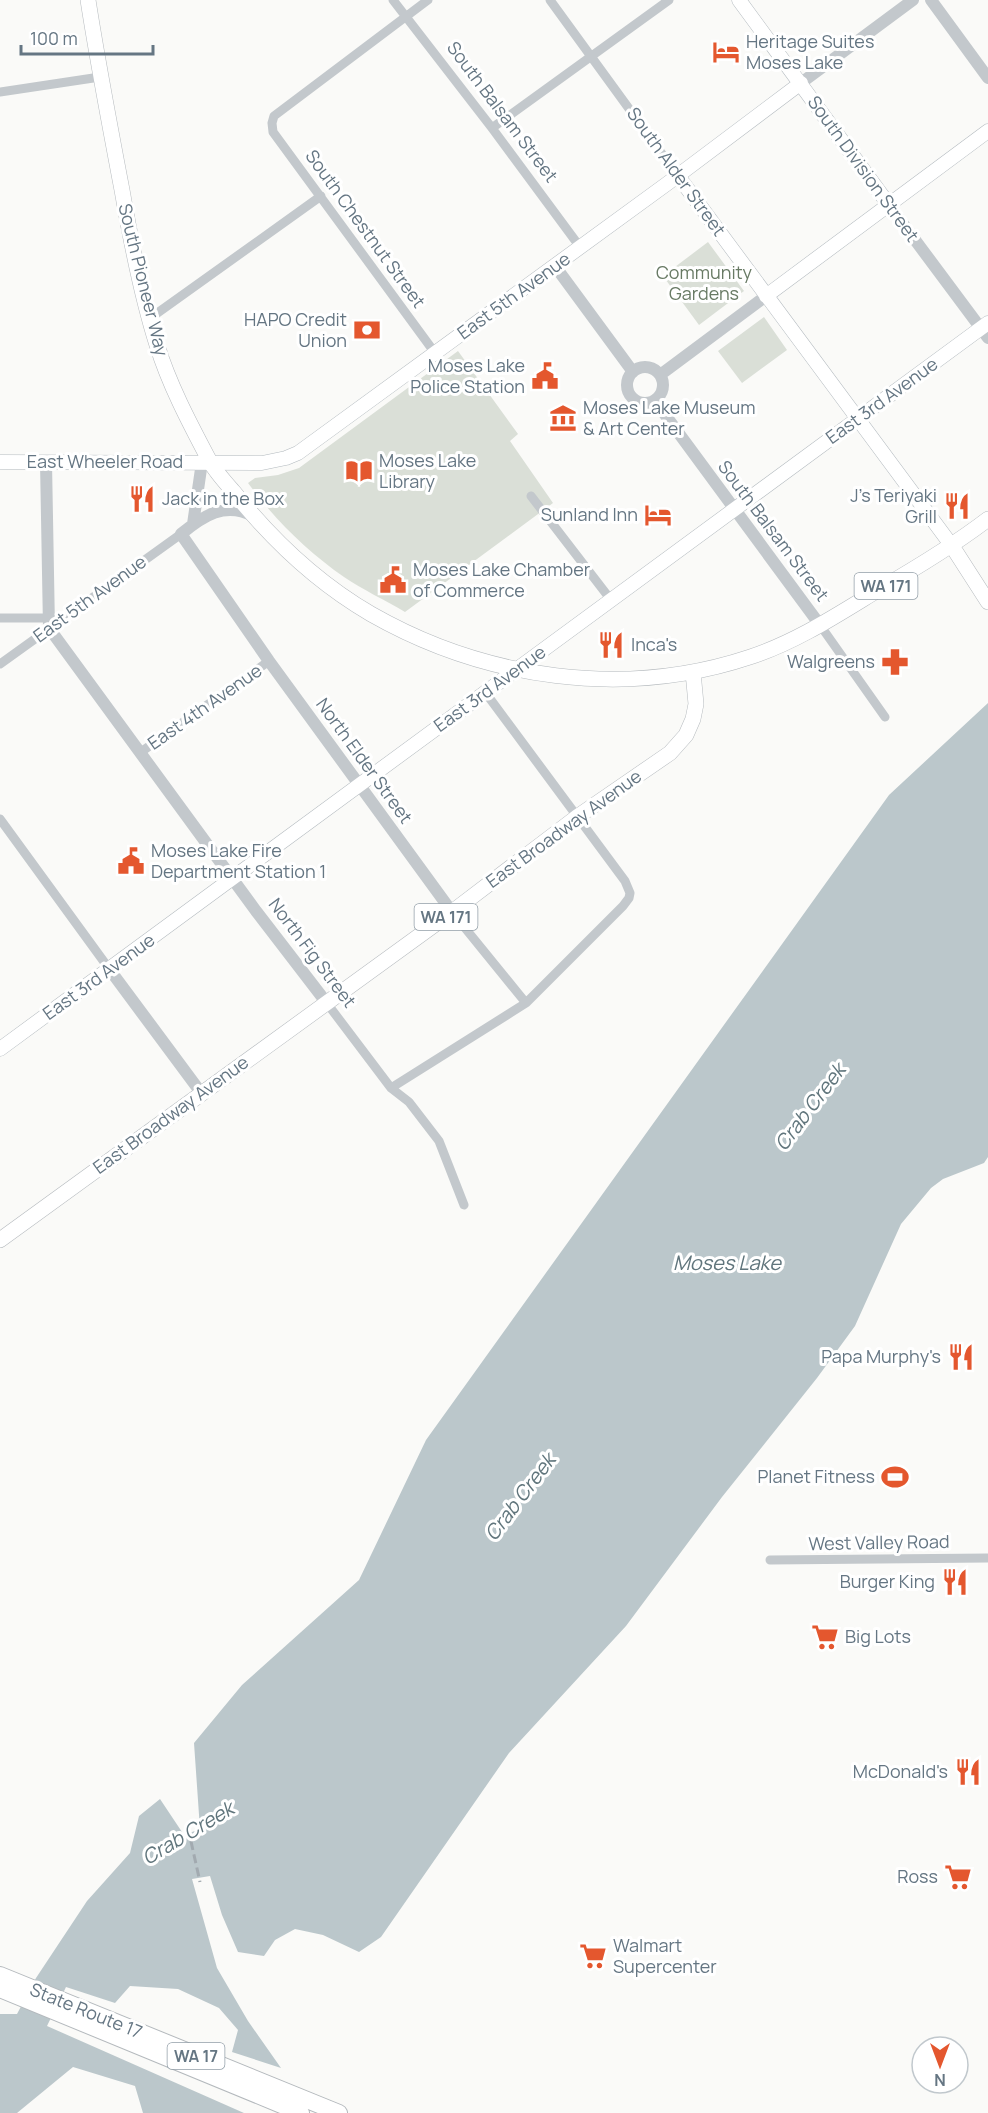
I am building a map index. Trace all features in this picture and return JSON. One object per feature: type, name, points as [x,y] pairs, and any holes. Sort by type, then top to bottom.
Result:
[{"type":"highway","name":"State Route 17","points":[[0,1976],[20,1991],[339,2113]]},
{"type":"highway","name":"State Route 17","points":[[0,1989],[20,1991]]},
{"type":"highway","name":"State Route 17","points":[[63,2008],[301,2113]]},
{"type":"main road","name":"South Pioneer Way","points":[[88,0],[133,252],[149,319],[168,375],[206,462],[253,516],[291,556],[346,599],[406,633],[439,648],[553,676],[626,680],[693,672]]},
{"type":"main road","name":"South Division Street","points":[[739,0],[889,205]]},
{"type":"main road","name":"East 5th Avenue","points":[[206,462],[262,463],[298,453],[555,267],[801,83]]},
{"type":"main road","points":[[766,296],[988,132]]},
{"type":"main road","name":"South Alder Street","points":[[678,176],[951,546]]},
{"type":"main road","name":"East 3rd Avenue","points":[[0,1049],[857,419],[986,330]]},
{"type":"main road","name":"East Wheeler Road","points":[[0,462],[206,462]]},
{"type":"main road","name":"WA 171","points":[[693,672],[748,658],[820,625],[951,546],[988,519]]},
{"type":"main road","points":[[951,546],[988,602]]},
{"type":"main road","name":"East Broadway Avenue","points":[[0,1240],[452,912],[577,818],[670,753],[686,735],[693,719],[696,704],[693,672]]},
{"type":"street","name":"South Balsam Street","points":[[393,0],[580,247]]},
{"type":"street","points":[[407,16],[428,0]]},
{"type":"street","name":"South Alder Street","points":[[550,0],[678,176]]},
{"type":"street","points":[[492,128],[669,0]]},
{"type":"street","points":[[931,0],[988,78]]},
{"type":"street","points":[[801,83],[908,2]]},
{"type":"street","name":"South Chestnut Street","points":[[407,16],[274,116],[272,123],[273,132],[435,353]]},
{"type":"street","points":[[0,92],[100,77]]},
{"type":"street","points":[[149,319],[321,196]]},
{"type":"street","name":"South Division Street","points":[[889,205],[986,330]]},
{"type":"street","points":[[555,267],[633,372]]},
{"type":"street","points":[[660,375],[766,296]]},
{"type":"street","points":[[647,368],[660,375],[663,386],[659,397],[655,400],[644,404],[630,396],[627,386],[629,376],[633,372],[647,368]]},
{"type":"street","name":"South Balsam Street","points":[[655,400],[820,625]]},
{"type":"street","points":[[0,618],[49,623],[46,462]]},
{"type":"street","points":[[193,524],[206,462]]},
{"type":"street","points":[[531,496],[611,600]]},
{"type":"street","points":[[181,534],[201,517],[223,509],[242,511],[253,516]]},
{"type":"street","name":"East 5th Avenue","points":[[0,664],[49,623],[181,534]]},
{"type":"street","name":"North Elder Street","points":[[181,534],[269,661],[452,912],[526,1003]]},
{"type":"street","name":"North Fig Street","points":[[49,623],[233,878],[326,1002],[391,1088],[409,1102],[439,1141],[464,1205]]},
{"type":"street","points":[[820,625],[885,717]]},
{"type":"street","name":"East 4th Avenue","points":[[141,752],[269,661]]},
{"type":"street","points":[[391,1088],[526,1003],[609,922],[629,898],[630,893],[625,881],[484,692]]},
{"type":"street","points":[[0,819],[202,1094]]},
{"type":"street","name":"West Valley Road","points":[[770,1560],[988,1558]]},
{"type":"green space","name":"Community Gardens","points":[[708,242],[744,291],[699,325],[663,276]]},
{"type":"green space","name":"Community Gardens","points":[[764,317],[787,350],[742,383],[718,351]]},
{"type":"green space","points":[[458,351],[518,434],[510,441],[553,503],[405,612],[351,582],[317,557],[280,522],[248,483],[255,478],[278,475],[299,468]]},
{"type":"water","name":"Moses Lake","points":[[988,703],[988,1157],[984,1163],[943,1179],[931,1188],[901,1224],[855,1326],[817,1378],[722,1497],[626,1626],[509,1753],[381,1937],[359,1952],[323,1935],[295,1929],[275,1940],[264,1956],[238,1952],[222,1915],[210,1876],[192,1879],[217,1968],[248,2021],[281,2068],[232,2052],[238,2030],[219,2008],[178,1989],[130,1986],[115,2003],[66,1987],[47,2026],[244,2113],[143,2113],[135,2086],[73,2067],[17,2113],[0,2113],[0,2014],[17,2014],[36,1978],[87,1901],[130,1853],[139,1816],[160,1799],[184,1835],[200,1829],[194,1743],[242,1685],[359,1580],[426,1440],[889,795]]},
{"type":"railway","points":[[188,1828],[200,1882]]},
{"type":"place","name":"Heritage Suites Moses Lake","points":[[726,52]]},
{"type":"place","name":"HAPO Credit Union","points":[[367,330]]},
{"type":"place","name":"Moses Lake Police Station","points":[[545,376]]},
{"type":"place","name":"Moses Lake Museum & Art Center","points":[[563,418]]},
{"type":"place","name":"Moses Lake Library","points":[[359,471]]},
{"type":"place","name":"Jack in the Box","points":[[142,499]]},
{"type":"place","name":"J's Teriyaki Grill","points":[[957,506]]},
{"type":"place","name":"Sunland Inn","points":[[658,515]]},
{"type":"place","name":"Moses Lake Chamber of Commerce","points":[[393,580]]},
{"type":"place","name":"Inca's","points":[[611,645]]},
{"type":"place","name":"Walgreens","points":[[895,662]]},
{"type":"place","name":"Moses Lake Fire Department Station 1","points":[[131,861]]},
{"type":"place","name":"Papa Murphy's","points":[[961,1357]]},
{"type":"place","name":"Planet Fitness","points":[[895,1477]]},
{"type":"place","name":"Burger King","points":[[955,1582]]},
{"type":"place","name":"Big Lots","points":[[825,1637]]},
{"type":"place","name":"McDonald's","points":[[968,1772]]},
{"type":"place","name":"Ross","points":[[958,1877]]},
{"type":"place","name":"Walmart Supercenter","points":[[593,1956]]},
{"type":"water label","name":"Crab Creek","points":[[810,1107]]},
{"type":"water label","name":"Crab Creek","points":[[520,1497]]},
{"type":"water label","name":"Crab Creek","points":[[188,1833]]}]
